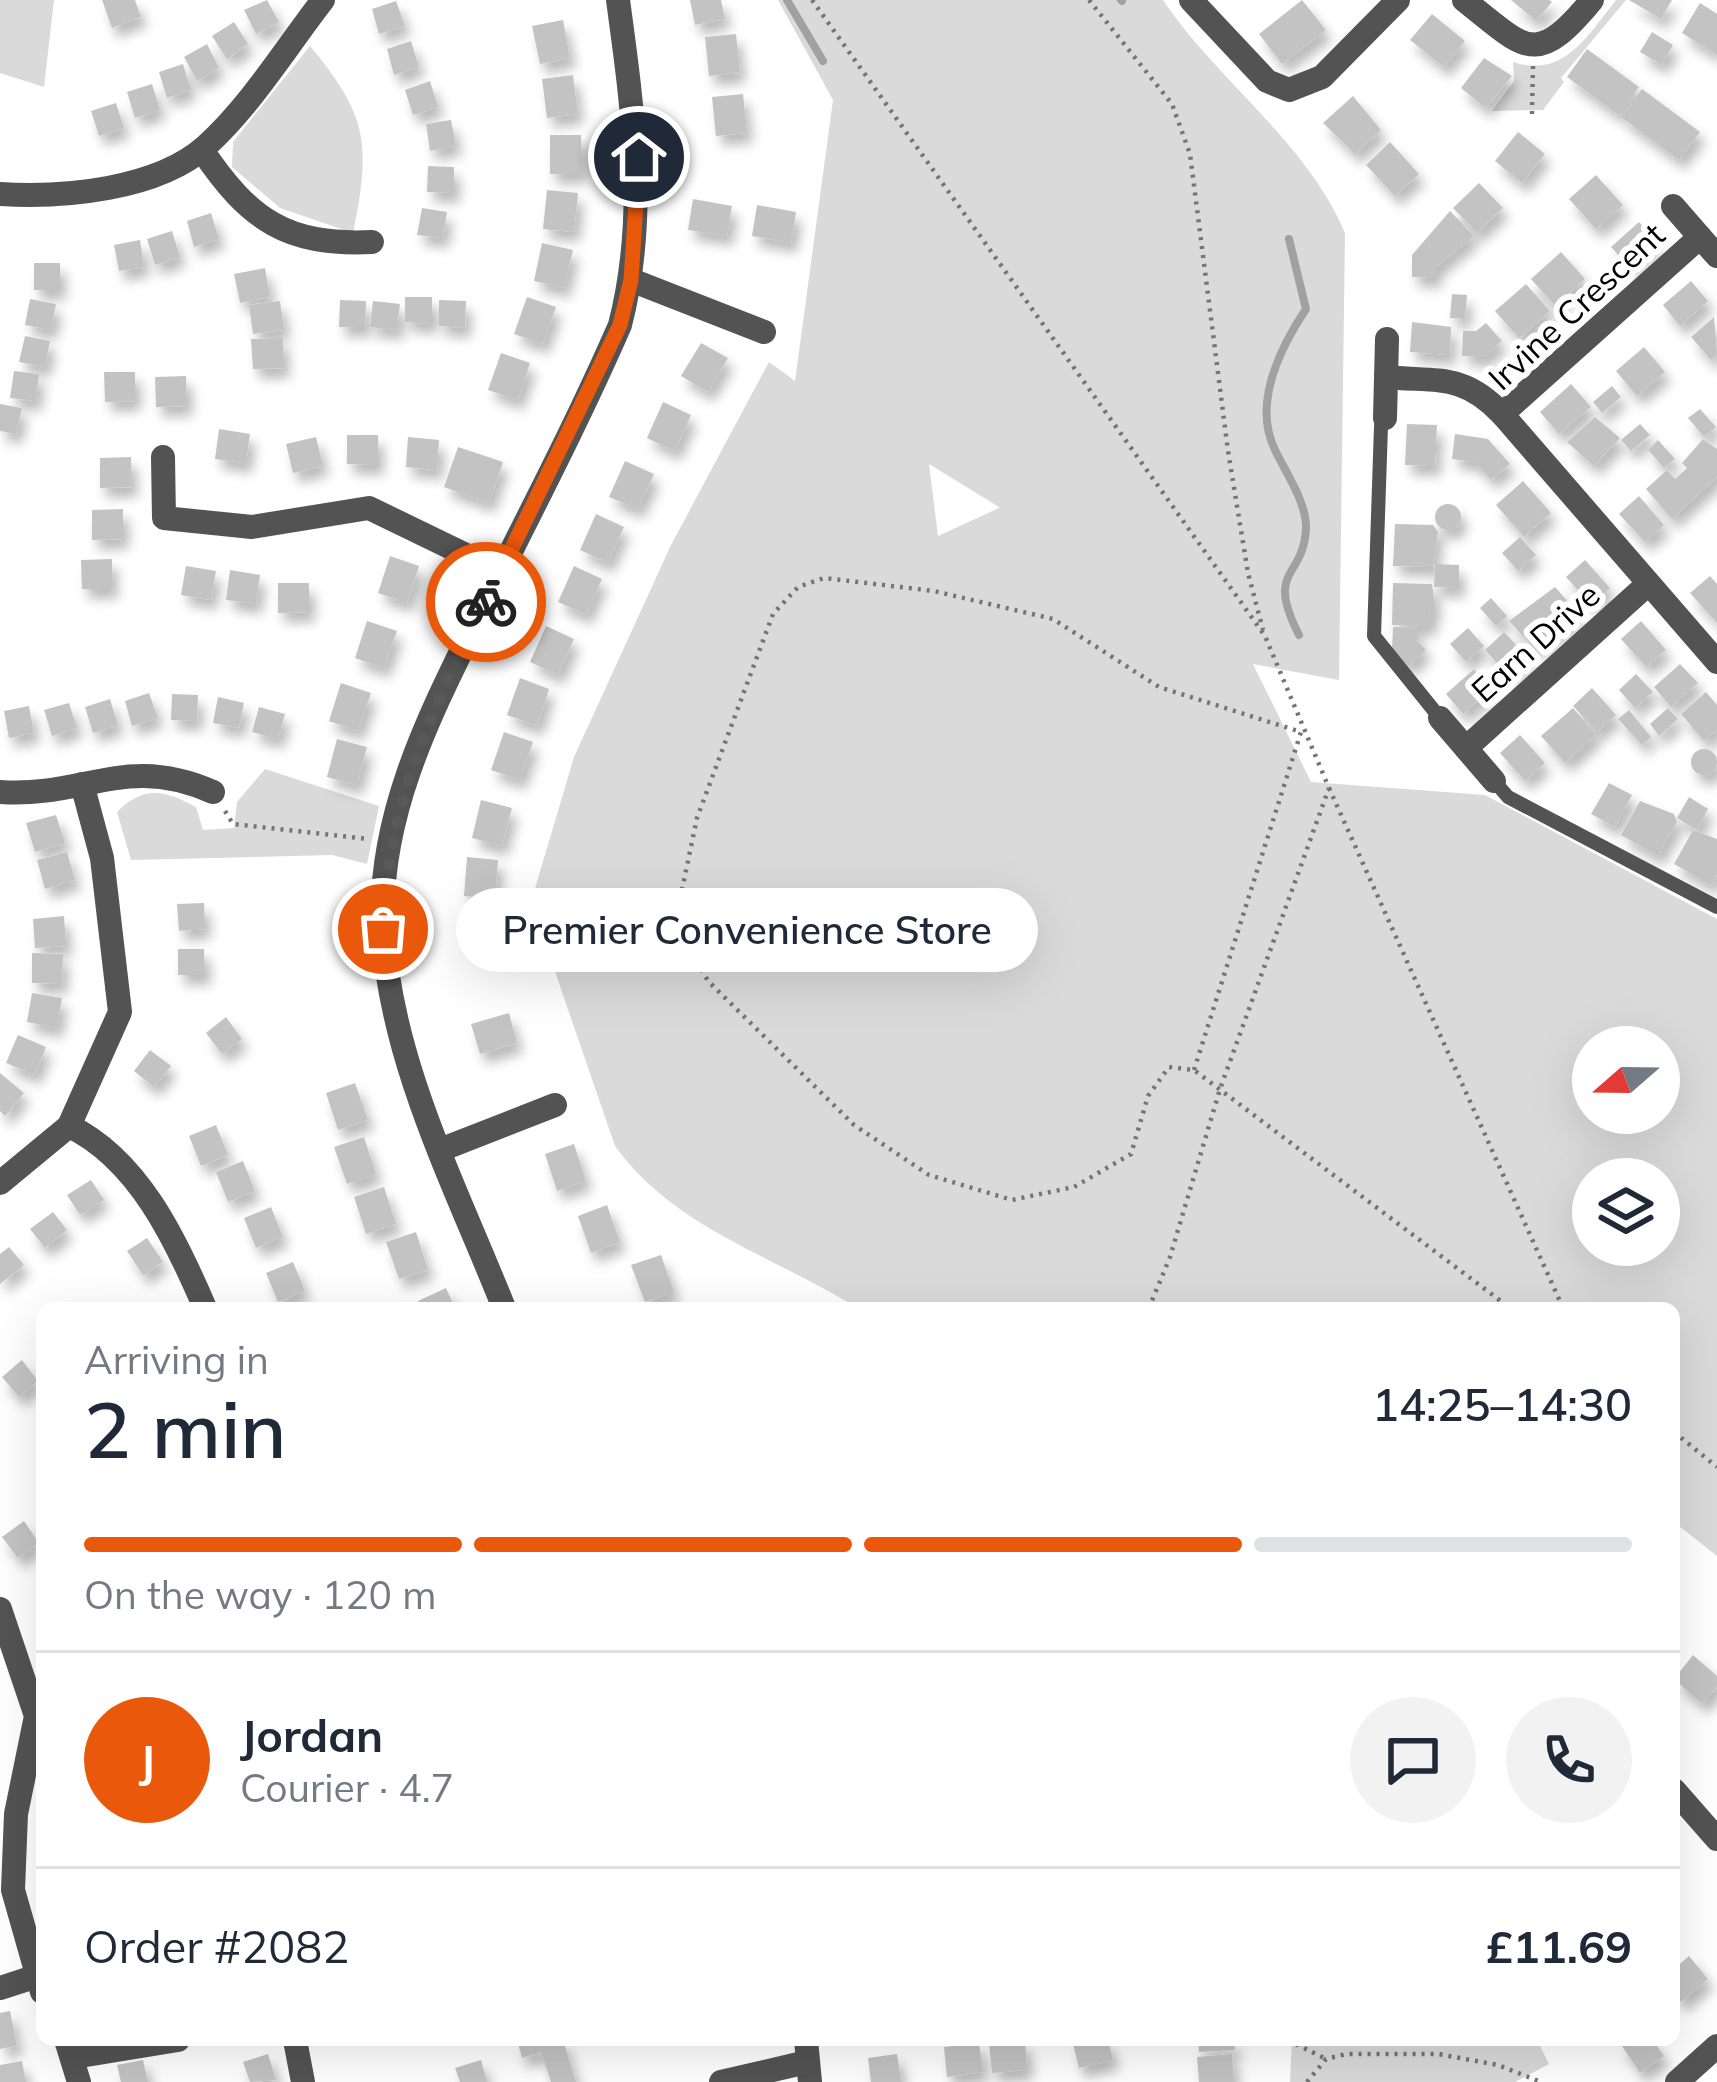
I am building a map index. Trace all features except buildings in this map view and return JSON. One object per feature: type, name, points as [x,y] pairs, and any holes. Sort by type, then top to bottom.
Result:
[{"type":"street","points":[[0,194],[95,192],[146,177],[202,151],[241,110],[323,0]]},
{"type":"street","points":[[502,1302],[401,1042],[383,929],[391,841],[424,727],[607,356],[631,280],[639,157],[618,0]]},
{"type":"street","points":[[1191,0],[1268,81],[1289,90],[1322,77],[1398,0]]},
{"type":"street","points":[[1464,0],[1514,40],[1533,48],[1556,40],[1592,0]]},
{"type":"street","points":[[202,151],[224,184],[265,221],[293,236],[324,244],[372,242]]},
{"type":"street","points":[[1673,206],[1708,247]]},
{"type":"street","name":"Irvine Crescent","points":[[1708,247],[1502,414],[1717,662]]},
{"type":"street","points":[[631,280],[764,332]]},
{"type":"street","points":[[1385,418],[1387,339]]},
{"type":"street","points":[[1386,377],[1456,381],[1480,390],[1502,414]]},
{"type":"street","points":[[163,458],[164,518],[252,527],[369,508],[500,572]]},
{"type":"street","name":"Earn Drive","points":[[1466,748],[1648,584]]},
{"type":"street","name":"Earn Drive","points":[[1440,718],[1494,781]]},
{"type":"street","points":[[0,792],[82,784],[132,772],[158,773],[213,792]]},
{"type":"street","points":[[0,1183],[69,1126],[120,1012],[102,858],[82,784]]},
{"type":"street","points":[[440,1150],[555,1105]]},
{"type":"street","points":[[69,1126],[102,1142],[175,1237],[202,1302]]},
{"type":"street","points":[[0,1609],[36,1707]]},
{"type":"street","points":[[36,1728],[16,1814],[13,1890],[36,1976]]},
{"type":"street","points":[[1680,1797],[1717,1839]]},
{"type":"street","points":[[0,1988],[36,1984]]},
{"type":"street","points":[[73,2060],[146,2046]]},
{"type":"street","points":[[296,2046],[303,2082]]},
{"type":"street","points":[[1677,2082],[1717,2046]]},
{"type":"street","points":[[721,2082],[808,2062]]},
{"type":"lane","points":[[1385,418],[1374,636],[1378,648],[1440,718]]},
{"type":"lane","points":[[1494,781],[1508,797],[1717,907]]},
{"type":"path","points":[[812,0],[1265,636]]},
{"type":"path","points":[[1089,0],[1172,104],[1190,154],[1228,451],[1248,573],[1265,636],[1301,732],[1560,1302]]},
{"type":"path","points":[[1532,114],[1533,48]]},
{"type":"path","points":[[1301,732],[1159,687],[1052,619],[934,591],[824,578],[798,587],[773,614],[698,818],[676,923],[708,982],[854,1125],[928,1175],[1012,1200],[1074,1187],[1131,1154],[1148,1096],[1169,1067],[1195,1070],[1502,1302]]},
{"type":"path","points":[[1195,1070],[1301,732]]},
{"type":"path","points":[[1151,1302],[1170,1257],[1220,1089],[1329,788]]},
{"type":"path","points":[[213,792],[233,824],[391,841]]},
{"type":"path","points":[[1680,1437],[1717,1467]]},
{"type":"path","points":[[1300,2046],[1326,2059]]},
{"type":"path","points":[[1307,2082],[1326,2059],[1346,2054],[1438,2054],[1498,2065],[1541,2082]]},
{"type":"shaded area","points":[[0,0],[54,0],[44,87],[0,73]]},
{"type":"shaded area","points":[[778,0],[1163,0],[1285,141],[1329,200],[1345,233],[1339,680],[1253,664],[1311,782],[1485,795],[1717,919],[1717,1556],[1680,1527],[1680,1302],[847,1302],[696,1220],[639,1175],[615,1146],[531,902],[574,757],[671,545],[769,362],[795,381],[833,100]],"holes":[[[929,464],[999,507],[938,536]]]},
{"type":"shaded area","points":[[1616,0],[1626,0],[1561,78],[1564,82],[1543,110],[1492,111],[1514,81],[1513,62],[1531,66],[1561,59],[1585,39]]},
{"type":"shaded area","points":[[310,46],[344,92],[360,132],[362,176],[353,233],[280,208],[232,167],[233,142]]},
{"type":"shaded area","points":[[265,769],[379,806],[367,864],[332,855],[131,860],[117,812],[127,803],[145,794],[164,794],[196,807],[203,830],[234,828],[237,802]]},
{"type":"shaded area","points":[[1292,2046],[1540,2046],[1549,2064],[1515,2082],[1290,2082]]},
{"type":"waterway","points":[[787,0],[823,61]]},
{"type":"waterway","points":[[1289,239],[1306,309],[1272,376],[1266,414],[1275,450],[1305,519],[1303,545],[1285,585],[1289,613],[1299,635]]},
{"type":"way so far","points":[[383,929],[391,841],[411,761],[486,602]]},
{"type":"place","name":"Premier Convenience Store","points":[[383,929]]},
{"type":"route","points":[[486,602],[620,325],[631,280],[639,157]]}]
